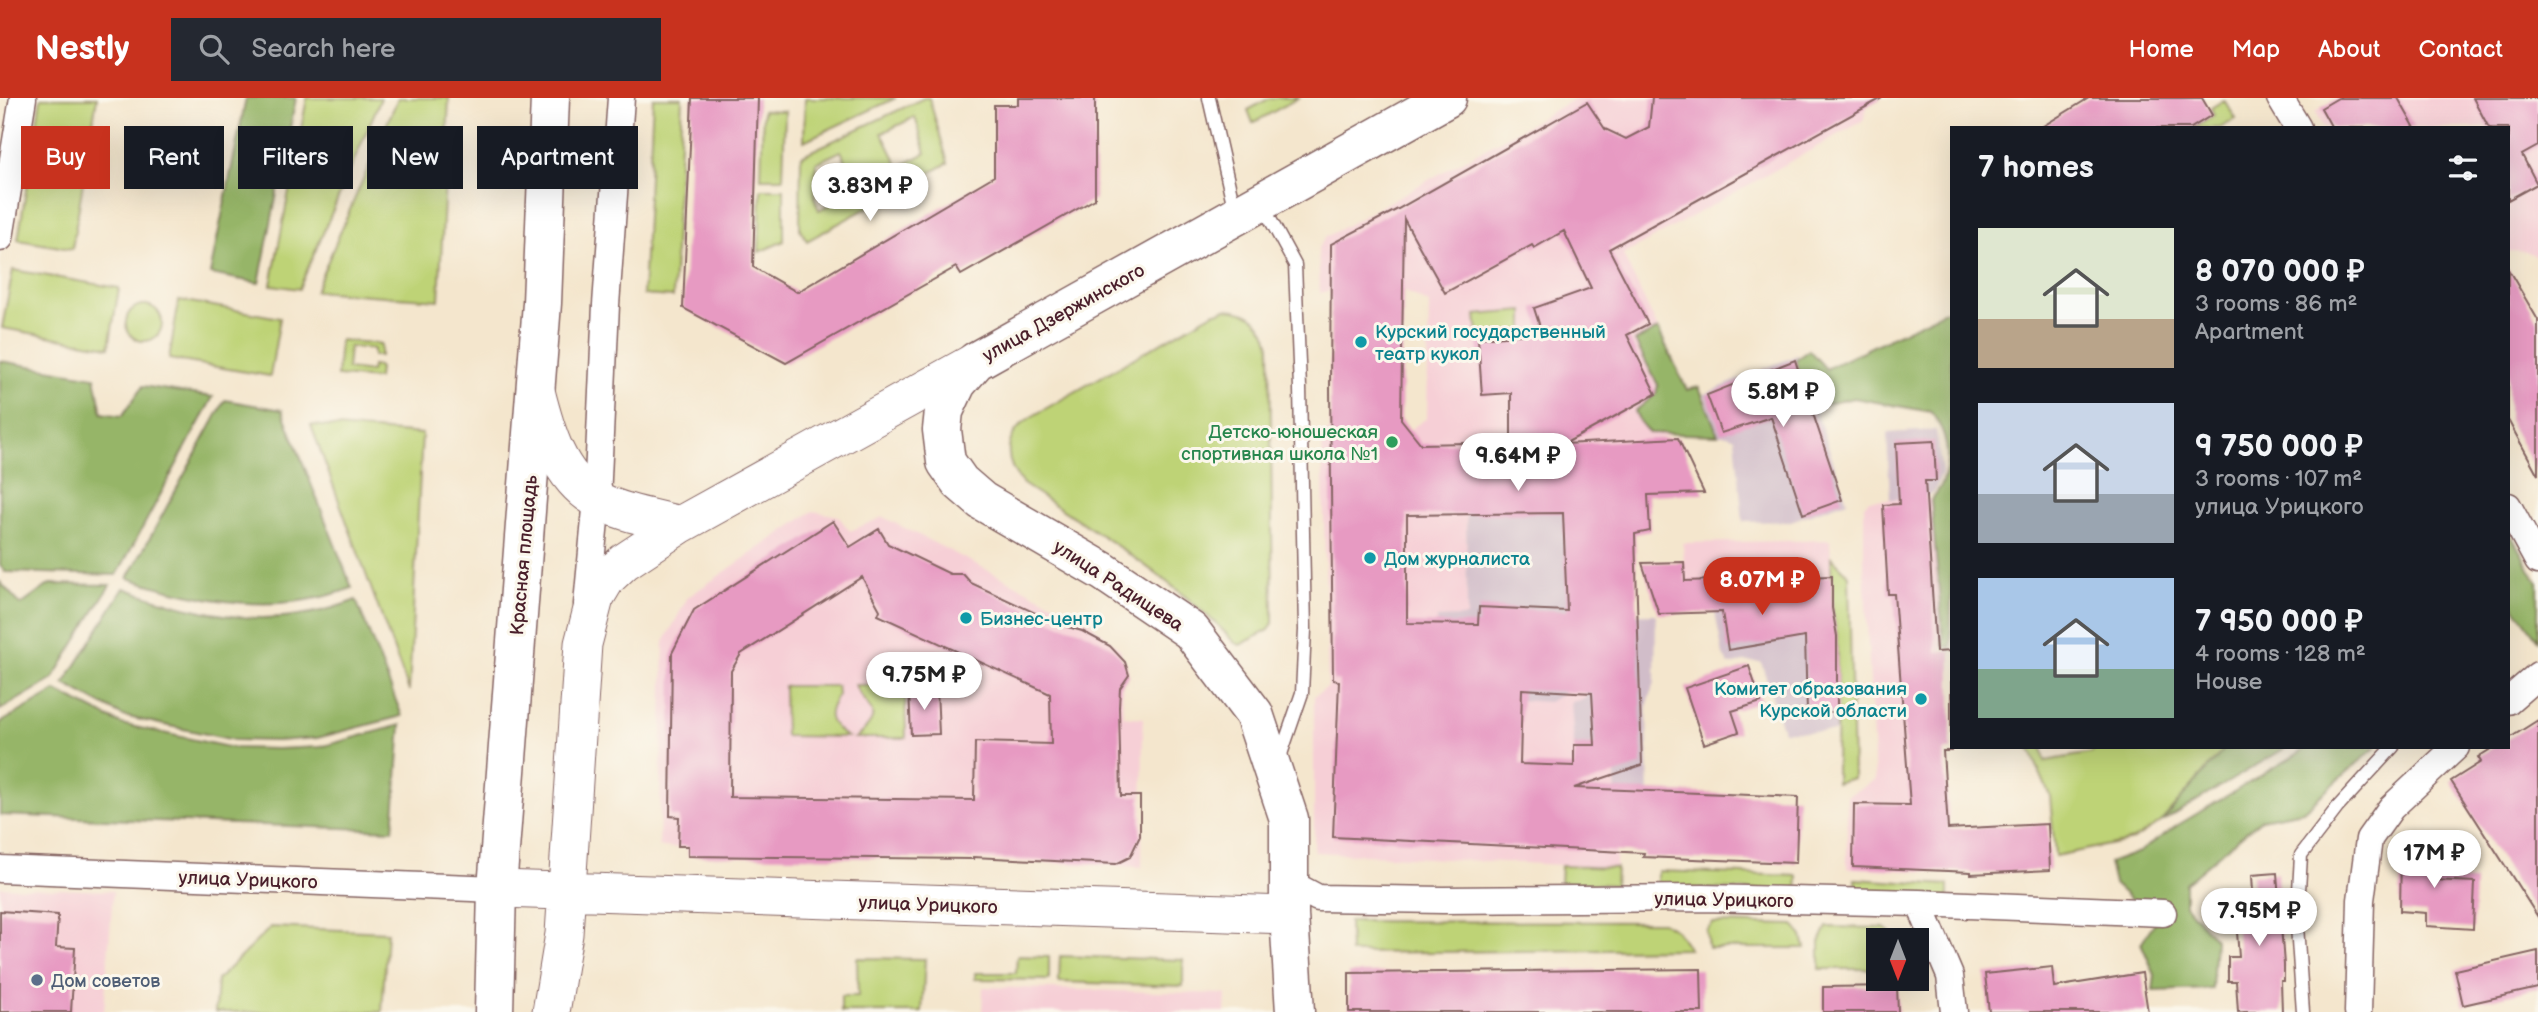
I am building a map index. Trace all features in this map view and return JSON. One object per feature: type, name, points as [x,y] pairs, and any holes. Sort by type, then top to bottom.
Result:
[{"type":"main road","name":"Красная площадь","points":[[494,1012],[497,889],[536,390],[550,98]]},
{"type":"main road","name":"улица Дзержинского","points":[[551,1012],[564,934],[583,644],[595,598],[607,578],[624,562],[680,525],[1447,98]]},
{"type":"main road","name":"улица Радищева","points":[[976,361],[957,383],[944,411],[946,462],[955,475],[982,501],[1104,572],[1191,631],[1254,714],[1289,819],[1289,898],[1295,1012]]},
{"type":"main road","points":[[536,390],[542,416],[560,460],[575,481],[597,499],[680,525]]},
{"type":"main road","name":"улица Урицкого","points":[[497,889],[1289,898]]},
{"type":"street","points":[[0,238],[23,98]]},
{"type":"street","points":[[583,644],[597,499],[606,305],[621,98]]},
{"type":"street","points":[[2280,98],[2297,126]]},
{"type":"street","points":[[2510,510],[2538,561]]},
{"type":"street","points":[[2510,699],[2538,672]]},
{"type":"street","points":[[2358,1012],[2361,900],[2370,839],[2391,808],[2454,749]]},
{"type":"street","name":"улица Урицкого","points":[[0,869],[497,889]]},
{"type":"street","name":"улица Урицкого","points":[[1289,898],[1691,898],[1919,903],[2163,913]]},
{"type":"street","points":[[1919,903],[1950,976],[1954,1012]]},
{"type":"lane","points":[[1209,98],[1249,209],[1295,265],[1305,630],[1302,693],[1274,774]]},
{"type":"lane","points":[[2510,687],[2538,672]]},
{"type":"lane","points":[[2303,1012],[2297,926],[2301,855],[2337,808],[2391,749]]},
{"type":"shaded area","points":[[1576,98],[1870,98],[1863,121],[1623,255],[1658,329],[1636,341],[1658,386],[1674,433],[1655,440],[1466,485],[1467,618],[1437,618],[1587,682],[1585,699],[1614,744],[1616,868],[1314,852],[1314,696],[1328,687],[1322,432],[1409,430],[1427,418],[1429,304],[1402,290],[1331,290],[1320,293],[1318,248],[1326,237]]},
{"type":"shaded area","points":[[2338,98],[2538,98],[2538,257],[2528,252],[2510,251],[2510,199],[2537,184],[2524,163],[2510,171],[2510,126],[2322,126],[2315,112]]},
{"type":"shaded area","points":[[1797,355],[1847,501],[1791,521],[1743,522],[1735,438],[1718,435],[1704,394]]},
{"type":"shaded area","points":[[1936,430],[1942,473],[1935,491],[1923,498],[1890,499],[1887,433]]},
{"type":"shaded area","points":[[1592,483],[1596,615],[1656,614],[1655,682],[1647,707],[1649,800],[1616,809],[1614,744],[1574,745],[1571,702],[1585,699],[1587,682],[1564,670],[1563,694],[1548,702],[1408,693],[1436,636],[1437,618],[1467,617],[1466,485]]},
{"type":"shaded area","name":"Комитет образования Курской области","points":[[1869,500],[1931,500],[1944,646],[1940,652],[1952,873],[1847,868],[1847,796],[1875,780],[1864,566],[1864,505]]},
{"type":"shaded area","points":[[813,511],[838,516],[850,531],[883,517],[1088,621],[1121,650],[1123,716],[1143,718],[1142,867],[659,847],[664,642],[688,597]]},
{"type":"shaded area","points":[[1830,540],[1832,608],[1686,613],[1683,543]]},
{"type":"shaded area","points":[[1832,608],[1837,636],[1837,732],[1783,731],[1761,662],[1729,665],[1723,655],[1715,612]]},
{"type":"shaded area","points":[[0,887],[113,891],[104,1012],[0,1012]]},
{"type":"shaded area","points":[[983,987],[1226,994],[1225,1012],[982,1012]]},
{"type":"green space","points":[[41,98],[97,98],[92,126],[36,126]]},
{"type":"green space","points":[[246,98],[296,98],[290,126],[240,126]]},
{"type":"green space","points":[[307,98],[381,98],[353,163],[353,126],[302,126]]},
{"type":"green space","points":[[398,98],[449,98],[448,126],[386,126]]},
{"type":"green space","points":[[653,98],[682,98],[673,297],[643,295]]},
{"type":"green space","points":[[805,98],[896,98],[804,141]]},
{"type":"green space","points":[[929,98],[948,163],[807,241],[800,229],[801,156]],"holes":[[[915,117],[926,153],[899,167],[882,133]],[[841,151],[860,189],[819,210],[815,199],[816,163]]]},
{"type":"green space","points":[[1270,98],[1298,98],[1253,123],[1248,110]]},
{"type":"green space","points":[[2224,100],[2236,119],[2224,126],[2197,126],[2214,116],[2211,108]]},
{"type":"green space","points":[[763,110],[785,111],[783,178],[761,178]]},
{"type":"green space","points":[[238,137],[238,189],[278,189],[259,283],[210,274]]},
{"type":"green space","points":[[367,170],[367,189],[444,189],[439,300],[315,291]]},
{"type":"green space","points":[[26,189],[82,189],[72,249],[18,240]]},
{"type":"green space","points":[[289,189],[342,189],[299,289],[271,285]]},
{"type":"green space","points":[[761,189],[784,189],[784,241],[759,252]]},
{"type":"green space","points":[[13,270],[119,288],[109,347],[2,328]]},
{"type":"green space","points":[[179,300],[280,318],[270,376],[169,359]]},
{"type":"green space","points":[[144,305],[156,311],[162,323],[156,335],[144,341],[132,335],[126,323],[132,311]]},
{"type":"green space","points":[[1950,308],[1950,647],[1944,646],[1931,500],[1942,484],[1946,472],[1946,445],[1940,427],[1931,412],[1854,398],[1812,407],[1795,360],[1809,350],[1826,369]]},
{"type":"green space","points":[[1226,309],[1242,312],[1255,319],[1264,330],[1270,346],[1273,623],[1269,630],[1240,645],[1161,577],[1023,484],[1009,457],[1009,448],[1015,432],[1031,417],[1213,313]]},
{"type":"green space","points":[[1524,311],[1524,331],[1478,334],[1476,315]]},
{"type":"green space","points":[[1658,329],[1687,390],[1699,387],[1718,435],[1649,433],[1639,421],[1635,411],[1656,394],[1658,385],[1635,341]]},
{"type":"green space","points":[[340,340],[381,344],[380,356],[373,356],[373,349],[349,347],[347,369],[371,372],[372,366],[379,367],[378,379],[337,376]]},
{"type":"green space","points":[[0,361],[95,377],[102,413],[122,416],[143,386],[213,397],[117,575],[5,572],[0,565]]},
{"type":"green space","points":[[225,400],[282,410],[352,588],[296,602],[240,602],[184,594],[128,578]]},
{"type":"green space","points":[[311,425],[422,434],[409,691]]},
{"type":"green space","points":[[2510,534],[2538,583],[2538,640],[2510,601]]},
{"type":"green space","points":[[1831,557],[1849,575],[1853,778],[1836,783],[1837,636],[1832,608]]},
{"type":"green space","points":[[0,582],[21,605],[50,584],[110,585],[53,679],[0,710]]},
{"type":"green space","points":[[124,588],[182,607],[239,617],[296,616],[356,600],[402,716],[317,738],[277,741],[234,740],[123,716],[64,684]]},
{"type":"green space","points":[[855,685],[905,685],[906,738],[855,738],[865,729],[872,716]]},
{"type":"green space","points":[[784,686],[837,686],[838,695],[831,708],[830,719],[847,737],[785,736]]},
{"type":"green space","points":[[56,691],[121,724],[233,748],[320,747],[401,725],[393,830],[0,815],[0,723]]},
{"type":"green space","points":[[2030,749],[2042,749],[2045,761],[2092,753],[2094,749],[2224,749],[2161,822],[2133,840],[2055,856],[2050,796]]},
{"type":"green space","points":[[2224,749],[2284,749],[2161,822]]},
{"type":"green space","points":[[2306,749],[2374,749],[2303,811],[2261,819],[2185,883],[2185,905],[2215,939],[2212,989],[2153,991],[2155,975],[2141,943],[2155,922],[2114,884],[2109,863],[2139,852],[2178,825]]},
{"type":"green space","points":[[1561,866],[1616,868],[1615,885],[1560,882]]},
{"type":"green space","points":[[1658,871],[1798,876],[1797,892],[1658,887]]},
{"type":"green space","points":[[1855,879],[1948,885],[1948,898],[1856,895]]},
{"type":"green space","points":[[1349,921],[1662,922],[1676,930],[1689,949],[1350,953]]},
{"type":"green space","points":[[1713,923],[1793,925],[1802,936],[1805,948],[1708,948],[1706,930]]},
{"type":"green space","points":[[271,927],[387,932],[382,1012],[215,1012],[217,980]]},
{"type":"green space","points":[[1827,927],[1884,928],[1866,928],[1866,969],[1820,969],[1820,942]]},
{"type":"green space","points":[[1017,956],[1049,957],[1049,980],[975,979],[975,973],[1016,973]]},
{"type":"green space","points":[[1060,956],[1183,960],[1183,986],[1059,982]]},
{"type":"green space","points":[[857,958],[925,959],[922,1012],[841,1012],[841,996],[858,996]]},
{"type":"building","points":[[692,98],[758,98],[753,267],[797,292],[994,176],[994,105],[1018,105],[1018,98],[1095,98],[1095,199],[961,275],[956,267],[786,363],[683,308]]},
{"type":"building","points":[[1652,98],[1882,98],[1609,249],[1648,324],[1627,335],[1656,394],[1564,444],[1678,438],[1704,493],[1648,495],[1650,531],[1635,534],[1642,765],[1574,788],[1798,797],[1796,863],[1643,857],[1644,853],[1333,837],[1339,681],[1333,680],[1331,244],[1587,102],[1605,129],[1626,139],[1649,127]],"holes":[[[1404,219],[1445,293],[1532,245],[1534,248],[1564,231],[1591,288],[1534,308],[1542,333],[1478,338],[1482,395],[1511,393],[1511,442],[1421,444],[1401,419]],[[1563,513],[1567,611],[1479,607],[1478,624],[1407,623],[1407,515]],[[1522,689],[1592,693],[1595,745],[1574,745],[1574,766],[1520,764]]]},
{"type":"building","points":[[2089,98],[2202,98],[2212,115],[2194,126],[2043,126]]},
{"type":"building","points":[[2338,98],[2398,98],[2414,126],[2331,126],[2321,108]]},
{"type":"building","points":[[2473,98],[2538,98],[2538,146],[2522,155],[2537,184],[2510,199],[2510,126],[2488,126]]},
{"type":"building","points":[[2510,272],[2538,320],[2538,475],[2510,424]]},
{"type":"building","points":[[1795,360],[1842,500],[1803,514],[1771,417],[1721,433],[1707,395]]},
{"type":"building","name":"Комитет образования Курской области","points":[[1934,441],[1936,481],[1925,481],[1936,652],[1950,651],[1951,751],[1943,751],[1948,829],[2048,824],[2050,870],[1971,874],[1853,867],[1854,804],[1910,805],[1894,594],[1888,594],[1883,505],[1899,504],[1896,443]]},
{"type":"building","points":[[833,521],[850,547],[879,529],[888,544],[950,574],[963,574],[971,583],[1061,625],[1082,631],[1110,646],[1125,662],[1129,675],[1120,688],[1121,796],[1140,796],[1140,836],[1130,857],[1116,864],[973,857],[688,856],[688,846],[678,846],[679,817],[670,816],[672,653],[694,610]],"holes":[[[862,577],[880,610],[878,615],[1050,694],[1051,744],[975,742],[974,800],[730,797],[731,671],[741,654]]]},
{"type":"building","points":[[1684,562],[1685,581],[1832,576],[1832,608],[1837,636],[1837,712],[1807,712],[1805,637],[1728,650],[1722,612],[1659,614],[1642,563]]},
{"type":"building","points":[[1749,666],[1761,702],[1732,711],[1739,732],[1704,744],[1685,688]]},
{"type":"building","points":[[937,689],[939,734],[911,735],[909,690]]},
{"type":"building","points":[[2538,720],[2538,917],[2451,781],[2481,762],[2478,757],[2491,749],[2510,749],[2510,738]]},
{"type":"building","points":[[2410,840],[2434,840],[2433,880],[2475,882],[2473,929],[2426,926],[2426,913],[2400,911],[2401,853]]},
{"type":"building","points":[[2277,873],[2284,965],[2284,981],[2281,981],[2282,1012],[2238,1012],[2236,981],[2228,981],[2228,957],[2239,957],[2234,895],[2253,893],[2252,875]]},
{"type":"building","name":"Дом советов","points":[[0,911],[58,915],[56,947],[75,948],[71,1012],[0,1012]]},
{"type":"building","points":[[2538,951],[2538,988],[2463,1005],[2455,970]]},
{"type":"building","points":[[2052,967],[2054,987],[2142,973],[2148,1012],[1989,1012],[1985,974]]},
{"type":"building","points":[[1701,969],[1702,1012],[1349,1012],[1349,973]]},
{"type":"building","points":[[1866,986],[1866,991],[1897,991],[1898,1012],[1823,1012],[1823,987]]},
{"type":"place","name":"Курский государственный театр кукол","points":[[1361,342]]},
{"type":"place","name":"Детско-юношеская спортивная школа №1","points":[[1392,442]]},
{"type":"place","name":"Дом журналиста","points":[[1370,558]]},
{"type":"place","name":"Бизнес-центр","points":[[966,618]]},
{"type":"place","name":"Комитет образования Курской области","points":[[1921,699]]},
{"type":"place","name":"Дом советов","points":[[37,980]]}]
